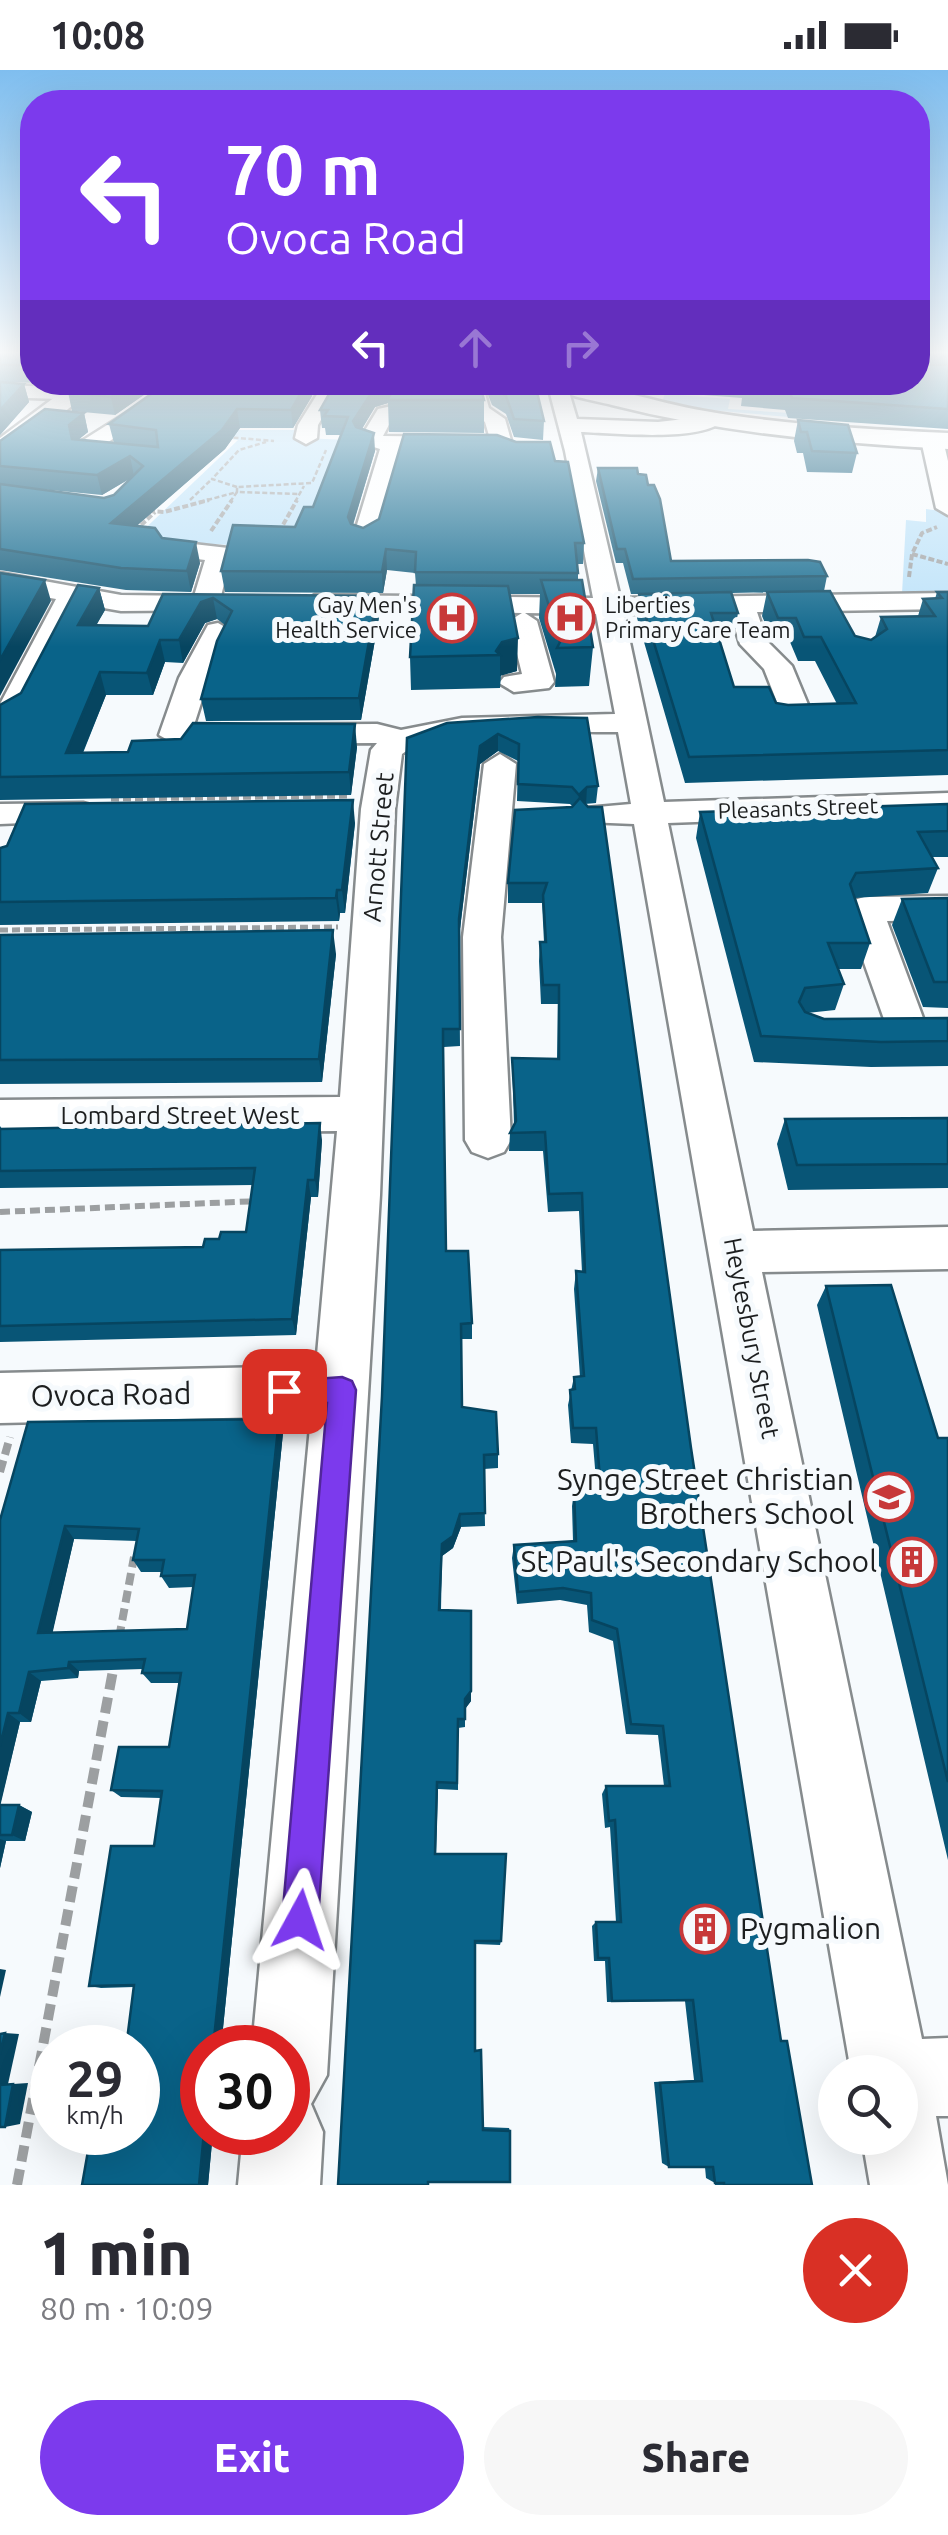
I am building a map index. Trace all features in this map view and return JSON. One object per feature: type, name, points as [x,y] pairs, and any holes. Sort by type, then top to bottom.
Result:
[{"type":"street","points":[[86,450],[152,458]]},
{"type":"street","points":[[366,538],[391,450]]},
{"type":"street","points":[[941,450],[948,508]]},
{"type":"street","points":[[546,451],[576,451]]},
{"type":"street","name":"Heytesbury Street","points":[[576,451],[585,604],[631,723],[623,814],[736,1252],[887,2055]]},
{"type":"street","points":[[176,550],[219,553],[212,618],[175,735],[358,732],[399,738]]},
{"type":"street","points":[[0,581],[212,618],[245,604]]},
{"type":"street","points":[[0,720],[10,714],[74,591]]},
{"type":"street","points":[[285,604],[740,603],[841,613],[880,598],[948,601]]},
{"type":"street","points":[[740,603],[754,644],[778,666],[794,707]]},
{"type":"street","points":[[514,684],[540,682],[523,622]]},
{"type":"street","name":"Arnott Street","points":[[292,2025],[356,1195],[360,1114],[350,934],[364,805],[386,750],[399,738],[444,729],[631,723]]},
{"type":"street","points":[[488,1140],[482,937],[510,815],[500,764]]},
{"type":"street","name":"Pleasants Street","points":[[623,814],[948,803]]},
{"type":"street","points":[[8,825],[106,806]]},
{"type":"street","points":[[948,908],[864,909],[884,1026],[948,1026]]},
{"type":"street","name":"Lombard Street West","points":[[0,1117],[360,1114]]},
{"type":"street","points":[[736,1252],[948,1248]]},
{"type":"street","name":"Ovoca Road","points":[[7,1412],[342,1390]]},
{"type":"street","points":[[918,2078],[948,2077]]},
{"type":"street","points":[[279,2185],[281,2155]]},
{"type":"street","points":[[905,2155],[911,2185]]},
{"type":"path","points":[[190,501],[240,450]]},
{"type":"path","points":[[176,550],[122,542],[156,512],[190,501],[237,490],[312,483],[326,458],[325,450]]},
{"type":"path","points":[[212,479],[237,490],[300,494]]},
{"type":"path","points":[[273,542],[304,485]]},
{"type":"path","points":[[222,539],[206,538],[237,490]]},
{"type":"path","points":[[140,510],[156,512]]},
{"type":"path","points":[[910,585],[912,554],[922,534],[948,524]]},
{"type":"path","points":[[912,554],[948,564]]},
{"type":"path","points":[[106,806],[364,805]]},
{"type":"path","points":[[0,930],[350,934]]},
{"type":"path","points":[[0,1212],[274,1201]]},
{"type":"path","points":[[0,1472],[7,1412]]},
{"type":"path","points":[[17,2185],[136,1548]]},
{"type":"shaded area","points":[[228,450],[343,450],[289,548],[133,540]]},
{"type":"shaded area","points":[[926,509],[948,512],[948,593],[902,594],[906,520],[926,522]]},
{"type":"building","points":[[0,450],[198,450],[111,523],[155,528],[162,538],[196,542],[187,571],[121,568],[0,549],[0,484],[104,498],[114,495],[143,466],[130,456],[97,475],[0,466]]},
{"type":"building","points":[[335,450],[369,450],[348,517],[351,524],[363,528],[379,519],[399,450],[552,450],[555,461],[568,462],[584,543],[575,543],[578,573],[415,572],[416,552],[386,549],[382,572],[221,571],[233,525],[295,527],[304,507],[313,507]]},
{"type":"building","points":[[856,450],[857,453],[812,451]]},
{"type":"building","points":[[598,468],[637,468],[638,474],[646,475],[648,485],[654,485],[671,561],[808,560],[820,562],[827,576],[633,579],[625,549],[617,549]]},
{"type":"building","points":[[0,573],[45,580],[0,660]]},
{"type":"building","points":[[541,580],[582,580],[593,647],[557,648],[560,642]]},
{"type":"building","points":[[78,585],[99,588],[78,625],[148,626],[163,594],[377,596],[359,698],[201,699],[217,641],[232,611],[213,598],[201,602],[179,640],[160,640],[147,673],[100,672],[66,753],[128,752],[132,741],[181,739],[193,723],[355,724],[349,772],[0,777],[0,705],[21,693]]},
{"type":"building","points":[[414,585],[508,586],[518,638],[502,642],[496,651],[500,655],[410,657]]},
{"type":"building","points":[[830,591],[855,636],[871,640],[887,629],[881,617],[935,616],[923,599],[942,598],[937,592],[948,592],[948,750],[689,757],[639,594],[731,592],[738,613],[711,613],[734,687],[769,687],[776,703],[788,705],[856,703],[821,637],[804,637],[796,618],[778,618],[767,592]]},
{"type":"building","points":[[587,718],[598,786],[587,787],[579,795],[572,787],[518,784],[519,744],[498,734],[480,746],[459,919],[460,1029],[443,1029],[446,1251],[468,1251],[472,1323],[461,1324],[462,1407],[496,1412],[498,1454],[484,1455],[485,1513],[460,1514],[453,1536],[442,1544],[439,1610],[471,1611],[471,1691],[465,1699],[465,1719],[458,1719],[457,1783],[437,1782],[435,1854],[506,1854],[501,1941],[475,1941],[475,2051],[481,2050],[483,2130],[510,2131],[510,2182],[338,2185],[382,1396],[407,738],[447,723]]},
{"type":"building","points":[[580,798],[588,807],[602,807],[691,1448],[781,2041],[787,2041],[812,2185],[724,2185],[715,2183],[713,2167],[669,2167],[660,2083],[702,2081],[693,2000],[612,2001],[609,1958],[598,1958],[596,1922],[621,1922],[615,1820],[609,1821],[606,1786],[670,1786],[663,1726],[631,1724],[617,1629],[592,1620],[591,1593],[563,1588],[518,1592],[514,1545],[576,1541],[574,1492],[601,1492],[596,1428],[573,1428],[570,1390],[575,1389],[574,1377],[584,1376],[576,1271],[585,1272],[582,1193],[549,1194],[545,1132],[510,1133],[516,1121],[512,1058],[559,1059],[559,985],[543,985],[540,942],[546,942],[543,895],[547,883],[508,883],[515,810],[572,807]]},
{"type":"building","points":[[353,800],[342,890],[337,890],[336,898],[0,902],[0,848],[7,846],[25,804]]},
{"type":"building","points":[[948,804],[948,831],[918,832],[938,868],[856,873],[850,884],[870,943],[828,943],[844,984],[805,988],[799,1002],[805,1012],[824,1019],[948,1018],[948,1041],[761,1036],[700,812]]},
{"type":"building","points":[[948,898],[948,982],[934,982],[902,899]]},
{"type":"building","points":[[333,930],[319,1059],[0,1060],[0,935]]},
{"type":"building","points":[[948,1118],[948,1164],[797,1165],[785,1119]]},
{"type":"building","points":[[320,1123],[315,1180],[308,1180],[292,1319],[0,1326],[0,1250],[203,1247],[205,1239],[219,1239],[221,1232],[246,1232],[255,1168],[0,1171],[0,1129]]},
{"type":"building","name":"St Paul's Secondary School","points":[[891,1285],[938,1438],[948,1438],[948,1782],[826,1286]]},
{"type":"building","points":[[279,1419],[215,2025],[180,2025],[180,2155],[202,2155],[199,2185],[82,2185],[87,2155],[160,2155],[160,2025],[129,2025],[134,1985],[89,1986],[111,1846],[154,1846],[162,1791],[111,1790],[119,1747],[169,1747],[181,1673],[142,1673],[145,1659],[69,1662],[68,1668],[29,1672],[19,1713],[8,1713],[0,1746],[0,1520],[28,1422]],"holes":[[[65,1526],[139,1529],[133,1560],[164,1560],[161,1576],[195,1575],[187,1629],[38,1633]]]},
{"type":"building","points":[[0,1805],[19,1805],[12,1835],[0,1835]]},
{"type":"building","points":[[13,2084],[5,2127],[0,2127],[0,2085]]},
{"type":"place","name":"Gay Men's Health Service","points":[[452,618]]},
{"type":"place","name":"Liberties Primary Care Team","points":[[570,618]]},
{"type":"place","name":"Synge Street Christian Brothers School","points":[[889,1497]]},
{"type":"place","name":"St Paul's Secondary School","points":[[912,1562]]},
{"type":"place","name":"Pygmalion","points":[[705,1929]]},
{"type":"route","points":[[284,1391],[342,1390],[300,1920]]}]
